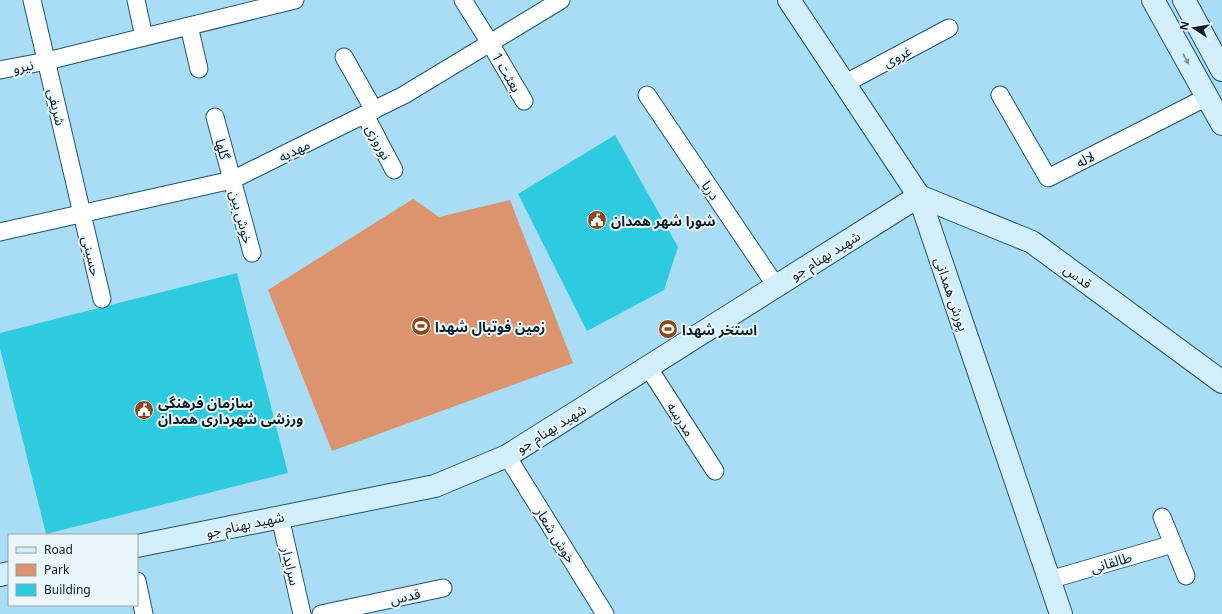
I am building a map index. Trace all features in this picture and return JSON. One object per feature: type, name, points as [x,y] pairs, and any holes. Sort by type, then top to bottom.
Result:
[{"type":"street","name":"شریفی","points":[[32,0],[82,214]]},
{"type":"street","points":[[136,0],[144,37]]},
{"type":"street","name":"بعثت 1","points":[[463,0],[524,101]]},
{"type":"street","name":"مهدیه","points":[[0,232],[232,180],[404,95],[561,0]]},
{"type":"street","name":"پورش همدانی","points":[[789,0],[919,196],[1060,614]]},
{"type":"street","points":[[1154,0],[1222,124]]},
{"type":"street","points":[[1184,0],[1222,70]]},
{"type":"street","name":"نیرو","points":[[0,70],[47,61],[286,1]]},
{"type":"street","points":[[189,26],[199,70]]},
{"type":"street","name":"غروی","points":[[844,84],[949,28]]},
{"type":"street","name":"نوروزی","points":[[344,57],[370,112],[394,170]]},
{"type":"street","name":"دریا","points":[[647,94],[776,286]]},
{"type":"street","name":"لاله","points":[[1000,95],[1048,178],[1207,97]]},
{"type":"street","name":"گلها","points":[[215,117],[232,180]]},
{"type":"street","name":"خوش بین","points":[[232,180],[252,253]]},
{"type":"street","name":"شهید بهنام جو","points":[[138,546],[435,486],[507,456],[919,196]]},
{"type":"street","name":"قدس","points":[[919,196],[1032,242],[1222,382]]},
{"type":"street","name":"حسینی","points":[[82,214],[102,299]]},
{"type":"street","name":"مدرسه","points":[[648,367],[715,471]]},
{"type":"street","name":"خوش شعار","points":[[507,456],[605,614]]},
{"type":"street","name":"سرایدار","points":[[280,517],[302,614]]},
{"type":"street","points":[[1162,517],[1186,576]]},
{"type":"street","name":"طالقانی","points":[[1049,580],[1173,544]]},
{"type":"street","points":[[138,586],[144,614]]},
{"type":"street","name":"قدس","points":[[321,614],[443,588]]},
{"type":"green space","name":"زمین فوتبال شهدا","points":[[413,199],[439,217],[510,200],[573,363],[332,451],[268,290]]},
{"type":"building","name":"شورا شهر همدان","points":[[615,135],[678,247],[664,290],[587,331],[518,194]]},
{"type":"building","name":"سازمان فرهنگی ورزشی شهرداری همدان","points":[[237,273],[288,473],[46,534],[0,348],[0,333]]},
{"type":"place","name":"شورا شهر همدان","points":[[597,220]]},
{"type":"place","name":"زمین فوتبال شهدا","points":[[421,326]]},
{"type":"place","name":"استخر شهدا","points":[[668,329]]},
{"type":"place","name":"سازمان فرهنگی ورزشی شهرداری همدان","points":[[144,410]]}]
